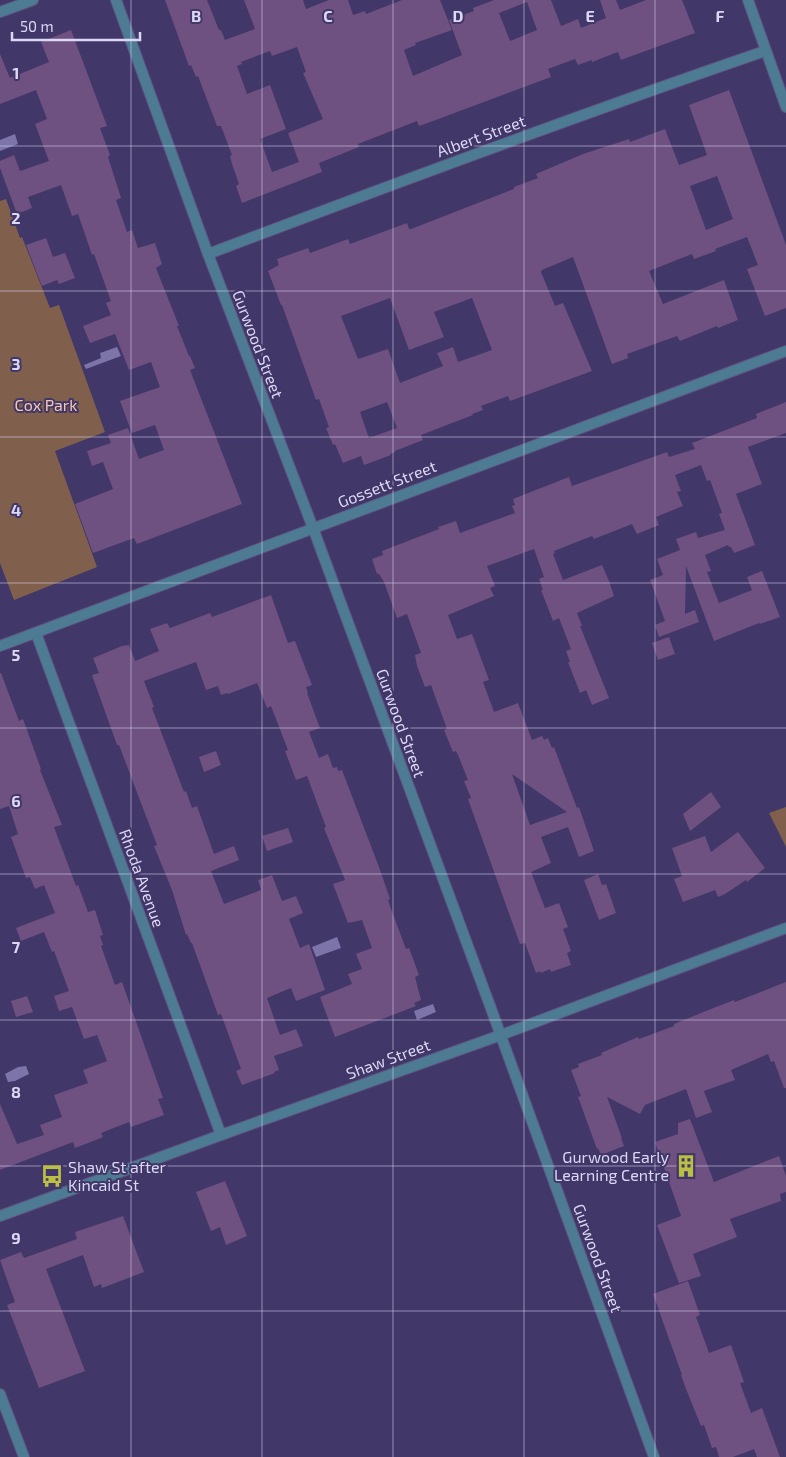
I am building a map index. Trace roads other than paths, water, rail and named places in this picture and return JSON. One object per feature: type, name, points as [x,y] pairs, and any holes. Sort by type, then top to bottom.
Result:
[{"type":"street","points":[[0,12],[34,0]]},
{"type":"street","name":"Gurwood Street","points":[[116,0],[160,116],[208,254],[500,1035],[654,1457]]},
{"type":"street","points":[[748,0],[786,108]]},
{"type":"street","name":"Albert Street","points":[[208,254],[346,201],[765,50]]},
{"type":"street","name":"Gossett Street","points":[[0,646],[786,351]]},
{"type":"street","name":"Rhoda Avenue","points":[[36,633],[221,1134]]},
{"type":"street","name":"Shaw Street","points":[[0,1216],[221,1134],[500,1035],[786,928]]},
{"type":"street","points":[[0,1394],[24,1457]]},
{"type":"place","name":"Gurwood Early Learning Centre","points":[[686,1166]]},
{"type":"place","name":"Shaw St after Kincaid St","points":[[52,1176]]},
{"type":"park label","name":"Cox Park","points":[[46,405]]}]
